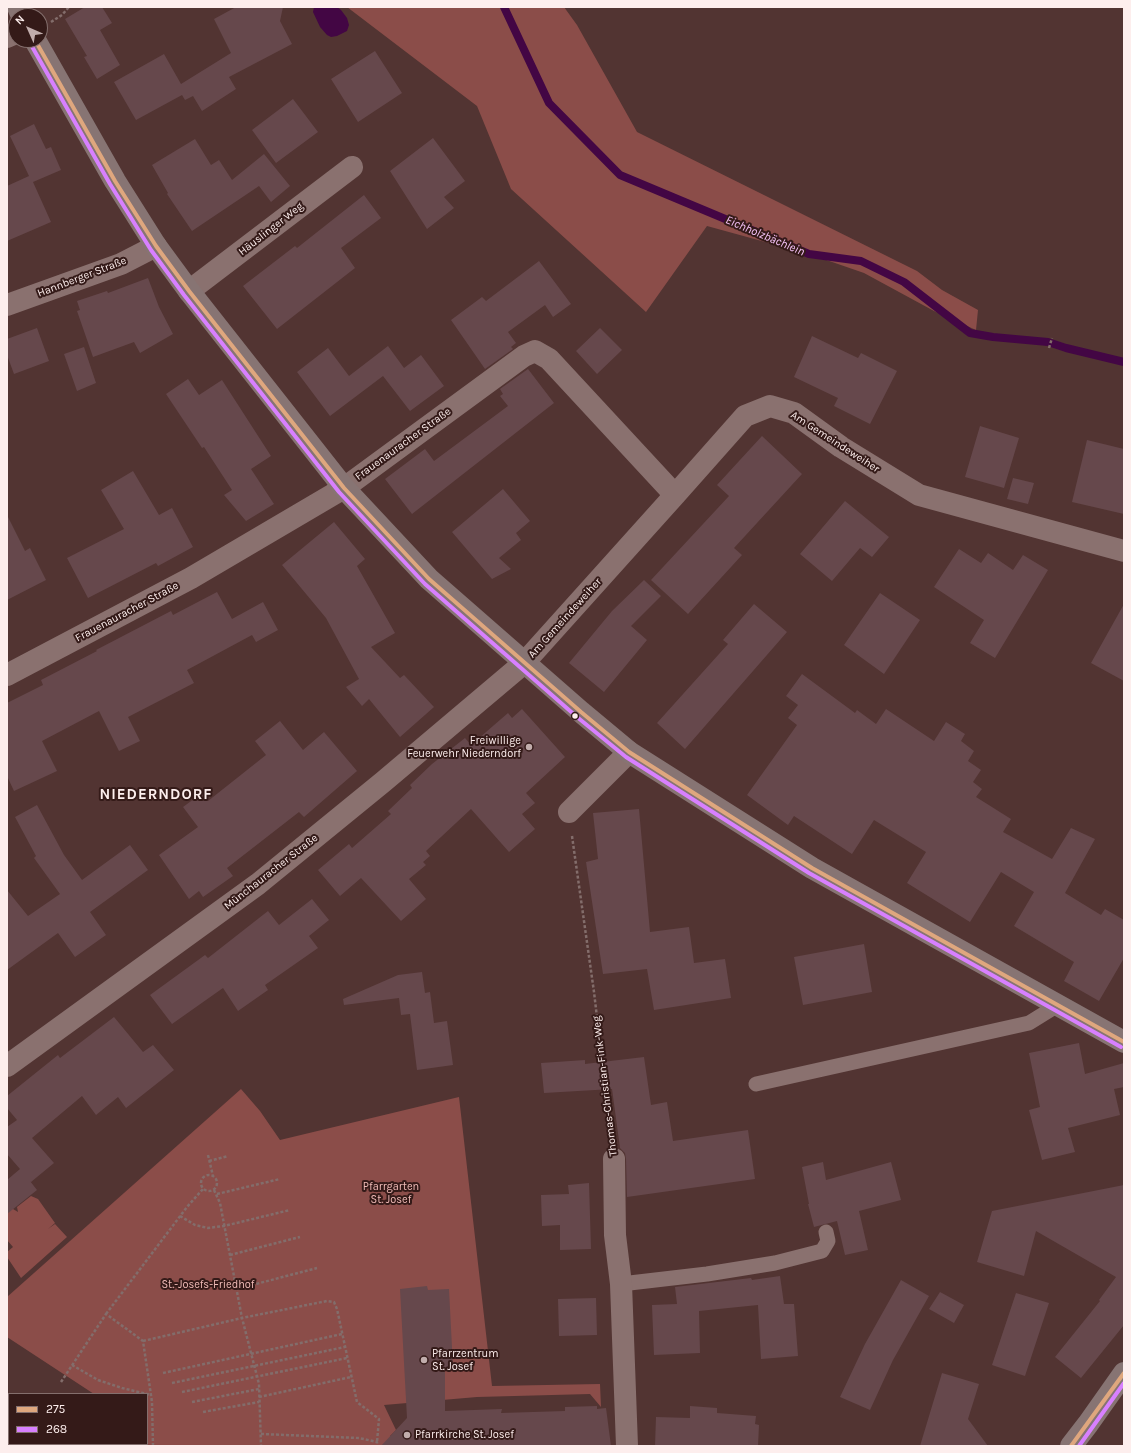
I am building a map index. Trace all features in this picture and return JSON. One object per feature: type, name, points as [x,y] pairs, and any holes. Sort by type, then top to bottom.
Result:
[{"type":"street","points":[[48,48],[116,182],[156,246],[344,488],[429,579],[524,663],[629,752],[812,868],[1124,1042]]},
{"type":"street","name":"Häuslinger Weg","points":[[190,291],[352,167]]},
{"type":"street","name":"Hannberger Straße","points":[[7,305],[121,264],[156,246]]},
{"type":"street","name":"Frauenauracher Straße","points":[[7,675],[191,578],[344,488],[524,356],[535,351],[549,359],[675,496]]},
{"type":"street","name":"Am Gemeindeweiher","points":[[524,663],[745,416],[770,406],[794,413],[841,447],[919,495],[1124,552]]},
{"type":"street","name":"Münchauracher Straße","points":[[7,1066],[258,884],[383,782],[524,663]]},
{"type":"street","points":[[569,812],[629,752]]},
{"type":"street","name":"Thomas-Christian-Fink-Weg","points":[[614,1159],[615,1235],[621,1284],[627,1446]]},
{"type":"street","points":[[1070,1446],[1088,1424],[1124,1373]]},
{"type":"lane","points":[[756,1084],[1029,1023],[1058,1005]]},
{"type":"lane","points":[[621,1284],[707,1274],[775,1263],[822,1251],[828,1241],[826,1232]]},
{"type":"path","points":[[48,26],[62,15],[68,7]]},
{"type":"path","points":[[1049,348],[1052,338]]},
{"type":"path","name":"Thomas-Christian-Fink-Weg","points":[[569,812],[594,992],[614,1159]]},
{"type":"path","points":[[203,1190],[210,1192],[218,1186],[218,1182],[213,1176],[208,1155]]},
{"type":"path","points":[[210,1161],[228,1156]]},
{"type":"path","points":[[203,1190],[201,1184],[202,1178],[207,1175],[213,1176]]},
{"type":"path","points":[[217,1194],[280,1179]]},
{"type":"path","points":[[61,1382],[106,1314],[180,1216],[203,1190]]},
{"type":"path","points":[[214,1190],[220,1203],[242,1318],[257,1377],[260,1402],[261,1446]]},
{"type":"path","points":[[180,1216],[195,1225],[208,1228],[224,1226],[290,1210]]},
{"type":"path","points":[[230,1255],[300,1237]]},
{"type":"path","points":[[237,1289],[317,1268]]},
{"type":"path","points":[[143,1341],[327,1300],[334,1302],[337,1309],[357,1402],[379,1419],[377,1444],[359,1438],[261,1434]]},
{"type":"path","points":[[106,1314],[143,1341],[152,1395],[153,1446]]},
{"type":"path","points":[[163,1373],[342,1334]]},
{"type":"path","points":[[172,1383],[345,1347]]},
{"type":"path","points":[[182,1392],[347,1358]]},
{"type":"path","points":[[72,1365],[98,1380],[143,1393]]},
{"type":"path","points":[[259,1396],[351,1378]]},
{"type":"path","points":[[192,1402],[259,1389]]},
{"type":"path","points":[[148,1394],[152,1395]]},
{"type":"path","points":[[203,1412],[260,1402]]},
{"type":"green space","points":[[347,7],[564,7],[577,25],[637,132],[917,271],[942,290],[978,310],[976,330],[934,311],[864,273],[809,254],[707,226],[646,312],[511,189],[477,106]]},
{"type":"green space","name":"St.-Josefs-Friedhof","points":[[241,1089],[260,1111],[280,1140],[459,1097],[492,1386],[600,1384],[601,1407],[590,1394],[477,1397],[384,1405],[396,1430],[390,1436],[390,1446],[99,1446],[98,1445],[148,1445],[148,1393],[92,1393],[7,1337],[7,1297]]},
{"type":"green space","points":[[31,1196],[38,1199],[55,1223],[48,1229],[55,1224],[67,1237],[21,1278],[7,1257],[7,1252],[13,1247],[7,1240],[7,1201],[13,1209],[18,1212],[17,1207]]},
{"type":"shaded area","points":[[314,7],[337,7],[347,18],[349,25],[347,31],[337,36],[331,37],[327,35],[320,27],[313,12]]},
{"type":"building","points":[[85,7],[102,7],[112,23],[100,30],[120,65],[97,79],[84,57],[87,56],[65,19]]},
{"type":"building","points":[[236,7],[283,7],[280,21],[292,44],[229,77],[236,89],[202,111],[193,96],[185,100],[182,95],[136,120],[114,82],[164,54],[181,84],[231,53],[214,19]]},
{"type":"building","points":[[375,51],[402,93],[358,122],[331,79]]},
{"type":"building","points":[[293,99],[318,132],[276,163],[252,130]]},
{"type":"building","points":[[34,124],[46,149],[51,147],[61,170],[33,182],[51,222],[7,241],[7,186],[29,176],[10,136]]},
{"type":"building","points":[[433,138],[465,181],[444,197],[454,208],[427,229],[390,171]]},
{"type":"building","points":[[195,139],[211,165],[219,160],[232,180],[264,154],[290,186],[271,202],[259,186],[192,231],[167,194],[168,193],[152,165]]},
{"type":"building","points":[[364,195],[381,218],[341,248],[355,268],[277,329],[243,286],[295,246],[297,248]]},
{"type":"building","points":[[539,261],[571,304],[553,317],[545,305],[508,332],[516,343],[511,347],[513,349],[485,369],[451,320],[482,297],[486,301]]},
{"type":"building","points":[[148,278],[159,307],[173,334],[140,353],[134,342],[93,357],[77,311],[80,310],[77,301],[107,291],[108,293]]},
{"type":"building","points":[[37,328],[49,361],[14,374],[7,355],[7,339]]},
{"type":"building","points":[[600,328],[622,350],[597,374],[576,351]]},
{"type":"building","points":[[812,336],[858,358],[861,353],[897,371],[870,424],[834,406],[838,398],[794,377]]},
{"type":"building","points":[[388,346],[404,368],[421,355],[444,386],[410,411],[383,376],[330,416],[297,372],[328,348],[349,376]]},
{"type":"building","points":[[84,347],[96,383],[77,391],[64,354]]},
{"type":"building","points":[[528,369],[554,403],[412,514],[385,479],[425,449],[434,461],[508,406],[500,396],[503,394],[500,389]]},
{"type":"building","points":[[188,379],[199,395],[222,380],[271,456],[251,469],[274,504],[246,521],[224,495],[232,490],[204,447],[202,448],[166,394]]},
{"type":"building","points":[[980,426],[1019,438],[1004,488],[965,477]]},
{"type":"building","points":[[762,436],[802,474],[734,548],[742,555],[688,614],[651,580],[729,496],[717,485]]},
{"type":"building","points":[[1087,440],[1124,449],[1124,514],[1072,502]]},
{"type":"building","points":[[133,471],[159,515],[172,508],[193,547],[158,566],[156,563],[88,598],[67,558],[124,529],[101,490]]},
{"type":"building","points":[[1013,478],[1034,483],[1028,504],[1007,499]]},
{"type":"building","points":[[503,489],[530,521],[516,533],[521,540],[499,558],[511,569],[492,579],[452,532]]},
{"type":"building","points":[[845,501],[889,537],[872,557],[860,548],[832,581],[800,554]]},
{"type":"building","points":[[7,515],[25,551],[30,548],[46,580],[7,600]]},
{"type":"building","points":[[334,522],[365,559],[357,566],[395,633],[371,647],[400,678],[404,675],[434,707],[400,737],[369,699],[362,706],[346,687],[359,679],[326,618],[282,565]]},
{"type":"building","points":[[959,549],[981,563],[988,553],[1013,570],[1023,555],[1048,570],[995,658],[970,643],[984,620],[934,587]]},
{"type":"building","points":[[644,580],[661,596],[631,626],[647,640],[604,692],[569,663],[612,611]]},
{"type":"building","points":[[217,592],[232,619],[263,602],[278,630],[256,642],[252,635],[187,670],[194,683],[128,717],[140,741],[119,751],[99,711],[42,741],[57,771],[14,791],[7,776],[7,703],[43,685],[41,680],[97,651],[96,650],[171,611],[173,615]]},
{"type":"building","points":[[880,593],[920,620],[884,674],[844,645]]},
{"type":"building","points":[[754,604],[787,632],[685,749],[657,723],[728,644],[723,640]]},
{"type":"building","points":[[1124,604],[1124,681],[1091,663]]},
{"type":"building","points":[[802,674],[855,713],[857,710],[876,724],[886,709],[934,741],[946,722],[965,734],[961,741],[974,751],[968,761],[981,770],[973,782],[982,789],[976,797],[1011,819],[1003,832],[1052,859],[1071,828],[1095,839],[1065,893],[1101,915],[1105,909],[1124,920],[1124,958],[1099,1001],[1064,981],[1074,962],[1014,926],[1034,892],[1001,872],[970,922],[907,883],[926,852],[874,820],[852,854],[794,816],[788,825],[747,795],[797,725],[788,718],[798,705],[786,696]]},
{"type":"building","points":[[522,709],[565,757],[526,793],[535,803],[522,814],[535,829],[509,852],[471,809],[426,851],[430,856],[423,862],[426,865],[409,879],[426,899],[401,921],[361,878],[340,896],[318,870],[349,844],[352,848],[391,814],[388,811],[412,788],[410,785],[432,764],[465,738],[471,745],[508,713],[512,718]]},
{"type":"building","points":[[280,721],[303,750],[324,732],[357,771],[304,817],[299,812],[227,868],[233,876],[203,897],[199,891],[189,899],[159,855],[198,827],[183,807],[202,793],[208,801],[266,755],[255,741]]},
{"type":"building","points":[[37,805],[64,855],[82,880],[130,845],[148,870],[90,912],[106,935],[75,957],[58,933],[7,970],[7,890],[28,916],[60,894],[34,858],[36,856],[15,817]]},
{"type":"building","points":[[639,809],[650,932],[689,927],[694,963],[725,959],[731,998],[654,1010],[647,969],[603,974],[586,862],[598,859],[593,813]]},
{"type":"building","points":[[312,899],[329,920],[309,936],[318,948],[265,985],[268,990],[238,1011],[223,988],[172,1024],[150,995],[205,955],[208,958],[268,911],[279,925]]},
{"type":"building","points":[[864,944],[872,992],[803,1005],[794,957]]},
{"type":"building","points":[[422,972],[425,993],[430,992],[434,1023],[447,1021],[453,1065],[417,1070],[410,1014],[401,1015],[399,998],[344,1005],[343,999],[398,975]]},
{"type":"building","points":[[114,1017],[143,1052],[153,1045],[174,1070],[126,1108],[118,1097],[96,1115],[82,1096],[32,1138],[54,1163],[31,1182],[30,1181],[37,1190],[7,1214],[7,1180],[20,1169],[7,1154],[7,1127],[17,1120],[7,1108],[7,1096],[58,1055],[60,1058]]},
{"type":"building","points":[[1079,1043],[1085,1074],[1124,1063],[1124,1087],[1114,1089],[1120,1115],[1068,1128],[1075,1152],[1042,1160],[1029,1110],[1040,1107],[1029,1053]]},
{"type":"building","points":[[644,1057],[651,1105],[667,1102],[673,1141],[748,1130],[755,1179],[627,1197],[626,1159],[625,1153],[620,1148],[612,1089],[544,1093],[541,1063],[585,1060],[585,1064]]},
{"type":"building","points":[[823,1162],[826,1180],[891,1162],[901,1200],[859,1211],[868,1250],[845,1255],[837,1221],[814,1227],[808,1204],[802,1167]]},
{"type":"building","points":[[589,1183],[591,1249],[560,1250],[560,1225],[542,1226],[541,1195],[569,1194],[568,1185]]},
{"type":"building","points":[[1124,1185],[1124,1325],[1081,1378],[1055,1357],[1100,1301],[1099,1300],[1116,1277],[1036,1231],[1024,1276],[977,1262],[992,1211]]},
{"type":"building","points":[[780,1276],[784,1304],[794,1304],[798,1356],[761,1359],[758,1305],[699,1311],[700,1353],[654,1355],[652,1305],[677,1304],[675,1287]]},
{"type":"building","points":[[901,1280],[929,1296],[893,1360],[870,1410],[840,1397],[865,1344]]},
{"type":"building","name":"Pfarrzentrum St. Josef","points":[[427,1286],[428,1290],[449,1289],[453,1367],[445,1368],[445,1411],[502,1409],[501,1413],[565,1411],[565,1407],[597,1406],[597,1409],[606,1408],[611,1446],[381,1446],[407,1418],[400,1289]]},
{"type":"building","points":[[940,1292],[964,1305],[954,1323],[929,1309]]},
{"type":"building","points":[[1016,1293],[1049,1303],[1025,1376],[992,1365]]},
{"type":"building","points":[[596,1298],[597,1335],[559,1336],[558,1299]]},
{"type":"building","points":[[942,1373],[979,1384],[968,1419],[988,1446],[920,1446]]},
{"type":"building","points":[[690,1406],[717,1408],[717,1413],[756,1416],[755,1424],[759,1425],[758,1446],[655,1446],[656,1417],[690,1418]]},
{"type":"waterway","name":"Eichholzbächlein","points":[[504,7],[549,103],[620,175],[809,254],[861,261],[904,282],[970,333],[993,337],[1048,342],[1066,348],[1124,362]]},
{"type":"transit line","name":"268","points":[[33,48],[110,184],[151,250],[184,295],[339,492],[425,584],[577,717],[626,757],[809,873],[1121,1047]]},
{"type":"transit line","name":"275","points":[[40,48],[115,181],[156,246],[189,291],[344,488],[429,579],[629,752],[812,868],[1124,1042]]},
{"type":"transit line","name":"275","points":[[1071,1446],[1124,1373]]},
{"type":"transit line","name":"268","points":[[1079,1446],[1124,1383]]},
{"type":"place","name":"Freiwillige Feuerwehr Niederndorf","points":[[529,747]]},
{"type":"place","name":"Pfarrzentrum St. Josef","points":[[424,1360]]},
{"type":"place","name":"Pfarrkirche St. Josef","points":[[407,1435]]},
{"type":"district","name":"NIEDERNDORF","points":[[156,795]]},
{"type":"park label","name":"Pfarrgarten St. Josef","points":[[391,1193]]}]
